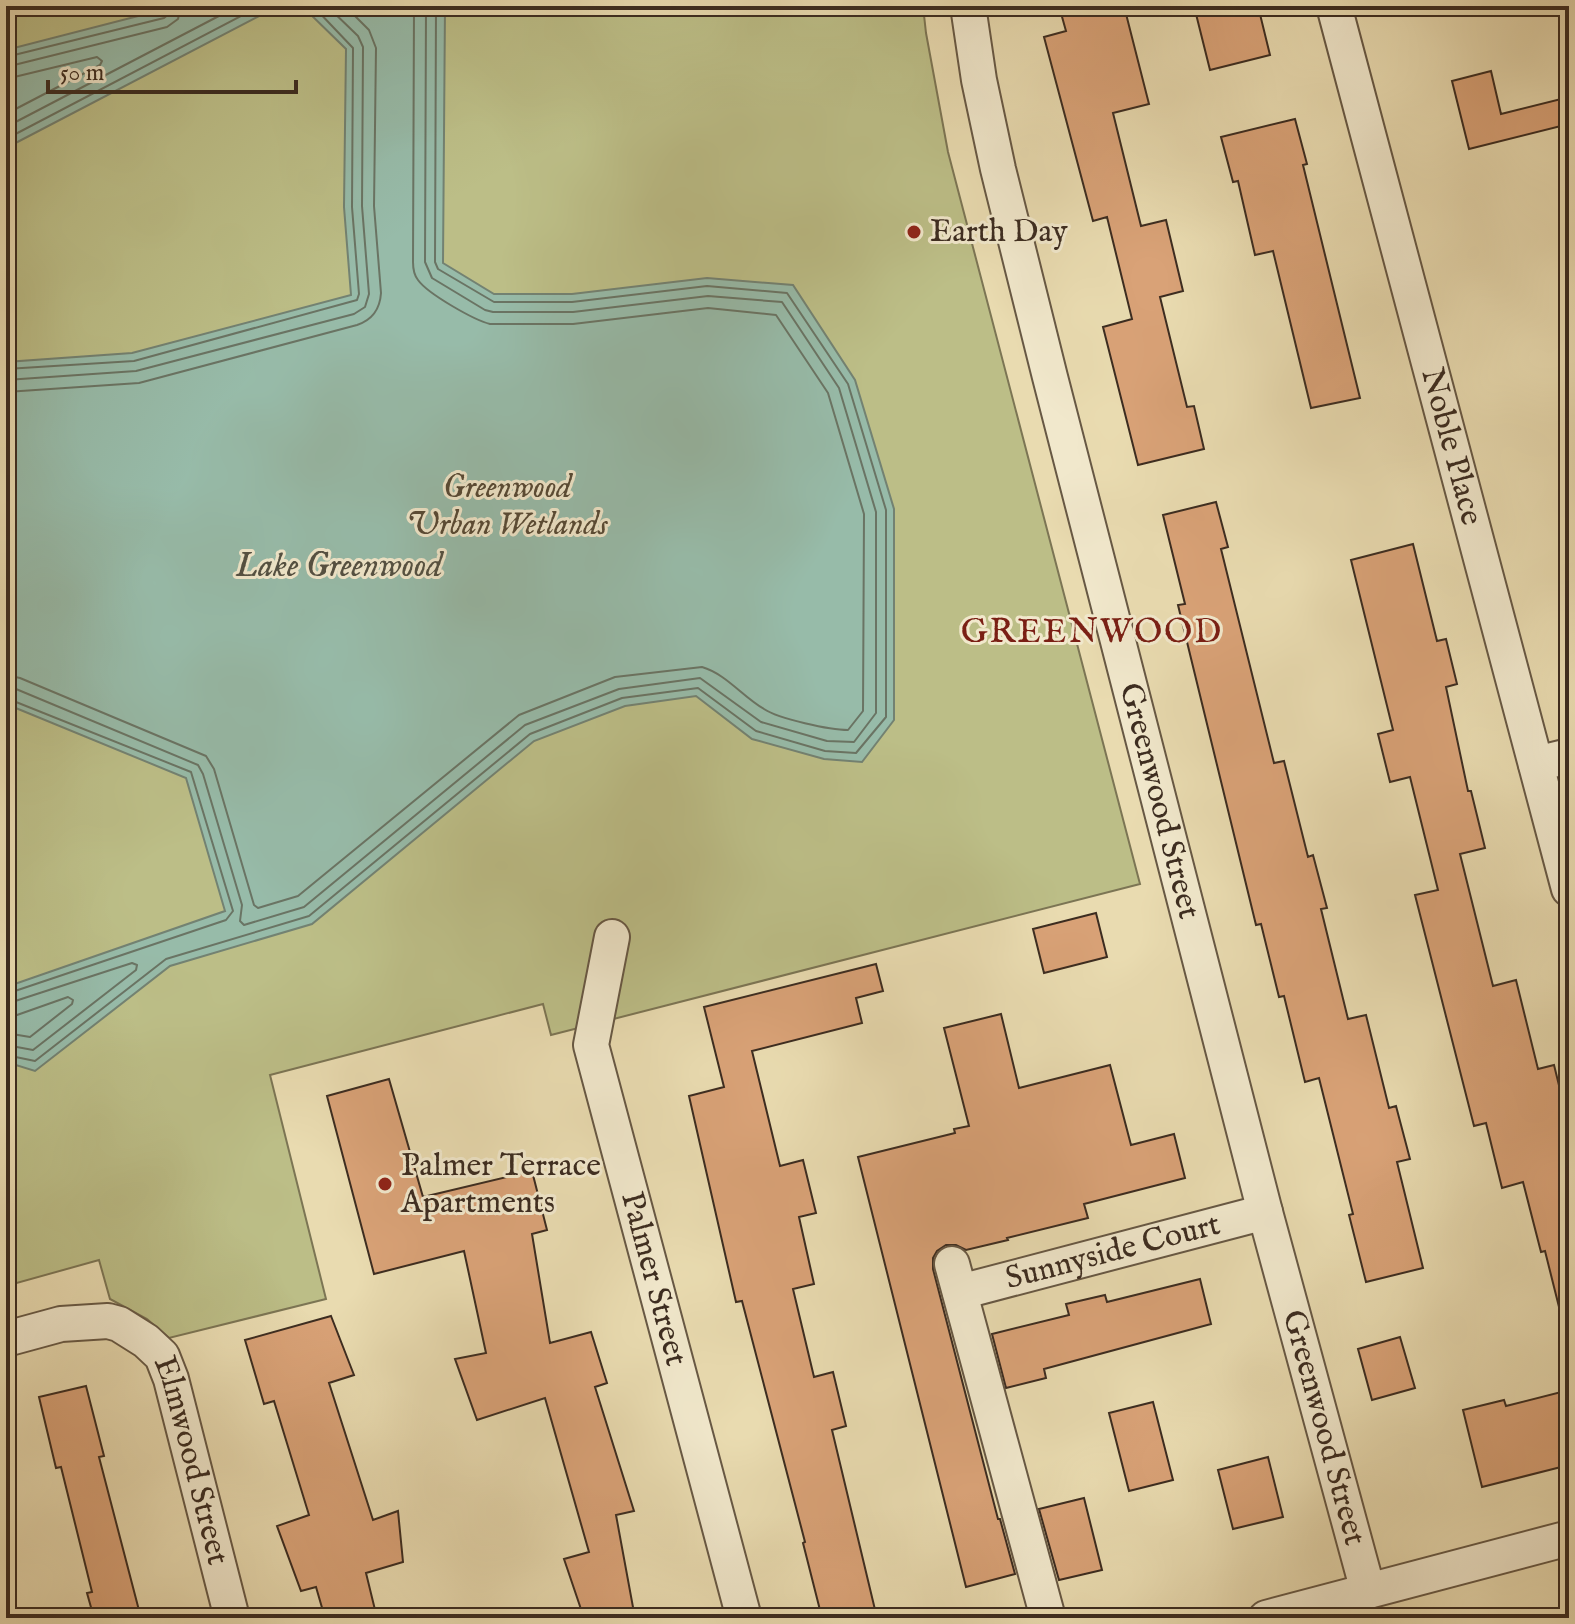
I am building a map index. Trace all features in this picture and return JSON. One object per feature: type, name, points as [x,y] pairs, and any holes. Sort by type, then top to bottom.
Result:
[{"type":"street","name":"Greenwood Street","points":[[968,6],[979,80],[998,169],[1265,1212],[1368,1591]]},
{"type":"street","name":"Noble Place","points":[[1334,6],[1569,889]]},
{"type":"street","points":[[1536,764],[1569,756]]},
{"type":"street","name":"Palmer Street","points":[[612,937],[591,1045],[744,1618]]},
{"type":"street","name":"Sunnyside Court","points":[[1048,1618],[956,1278],[1265,1212]]},
{"type":"street","name":"Elmwood Street","points":[[6,1339],[61,1324],[97,1321],[119,1324],[146,1341],[162,1356],[171,1379],[232,1618]]},
{"type":"street","points":[[1270,1618],[1569,1538]]},
{"type":"green space","name":"Greenwood Urban Wetlands","points":[[6,6],[923,6],[948,152],[1140,884],[551,1035],[543,1004],[270,1075],[326,1299],[169,1338],[147,1319],[110,1299],[99,1260],[6,1286]]},
{"type":"water","name":"Lake Greenwood","points":[[177,6],[445,6],[443,263],[494,294],[572,294],[707,278],[793,285],[855,380],[894,509],[894,720],[862,762],[824,759],[752,739],[696,696],[625,706],[534,741],[312,924],[170,966],[35,1071],[6,1062],[6,987],[225,911],[186,778],[6,704],[6,362],[132,353],[351,295],[344,207],[346,49],[305,9],[265,13],[6,148],[6,50]]},
{"type":"building","points":[[1059,6],[1124,6],[1149,104],[1113,113],[1141,226],[1166,220],[1183,291],[1160,297],[1187,407],[1194,406],[1204,449],[1138,465],[1103,327],[1132,319],[1107,217],[1093,221],[1044,37],[1066,31]]},
{"type":"building","points":[[1194,6],[1258,6],[1270,55],[1210,70]]},
{"type":"building","points":[[1491,71],[1501,114],[1569,97],[1569,124],[1469,149],[1452,81]]},
{"type":"building","points":[[1295,119],[1307,164],[1303,165],[1360,398],[1311,408],[1273,251],[1255,255],[1238,181],[1233,182],[1221,137]]},
{"type":"building","points":[[1216,502],[1228,547],[1221,549],[1274,763],[1284,761],[1308,857],[1313,855],[1327,908],[1321,909],[1348,1019],[1366,1015],[1389,1108],[1396,1106],[1410,1159],[1397,1162],[1423,1268],[1366,1282],[1349,1215],[1353,1214],[1319,1078],[1305,1082],[1284,996],[1279,997],[1261,924],[1256,925],[1178,605],[1185,604],[1163,515]]},
{"type":"building","points":[[1413,544],[1437,641],[1446,639],[1457,684],[1446,687],[1468,791],[1471,791],[1485,848],[1460,854],[1493,986],[1516,980],[1538,1069],[1554,1065],[1569,1126],[1569,1306],[1559,1307],[1523,1182],[1502,1188],[1486,1123],[1474,1126],[1415,895],[1438,890],[1410,777],[1390,782],[1378,734],[1393,730],[1351,560]]},
{"type":"building","points":[[1096,913],[1107,957],[1044,973],[1033,929]]},
{"type":"building","points":[[876,964],[883,991],[856,998],[862,1023],[752,1051],[780,1166],[803,1160],[816,1213],[799,1217],[814,1284],[793,1289],[814,1377],[833,1372],[846,1426],[832,1430],[877,1618],[822,1618],[742,1301],[736,1302],[689,1096],[724,1087],[704,1007]]},
{"type":"building","points":[[1001,1014],[1019,1088],[1110,1065],[1131,1145],[1174,1134],[1185,1178],[1084,1204],[1088,1218],[966,1250],[956,1245],[946,1245],[933,1258],[933,1269],[1015,1574],[966,1587],[858,1157],[955,1133],[954,1129],[969,1126],[944,1028]]},
{"type":"building","points":[[389,1079],[423,1197],[532,1171],[547,1230],[532,1234],[550,1343],[591,1332],[607,1383],[595,1387],[634,1511],[616,1515],[635,1618],[584,1618],[564,1559],[589,1552],[545,1398],[477,1420],[455,1359],[486,1353],[464,1251],[374,1274],[327,1096]]},
{"type":"building","points":[[1200,1279],[1211,1324],[1044,1369],[1046,1378],[1006,1388],[992,1334],[1069,1315],[1066,1304],[1105,1295],[1107,1302]]},
{"type":"building","points":[[331,1316],[354,1375],[329,1383],[373,1520],[398,1511],[403,1562],[366,1573],[377,1618],[325,1618],[316,1587],[301,1591],[277,1526],[309,1515],[274,1401],[264,1404],[245,1340]]},
{"type":"building","points":[[1400,1337],[1415,1388],[1372,1400],[1358,1349]]},
{"type":"building","points":[[86,1386],[104,1456],[99,1457],[141,1618],[94,1618],[87,1593],[92,1592],[61,1467],[56,1468],[39,1397]]},
{"type":"building","points":[[1569,1390],[1569,1465],[1482,1487],[1463,1410],[1504,1400],[1506,1406]]},
{"type":"building","points":[[1153,1402],[1173,1480],[1129,1491],[1109,1413]]},
{"type":"building","points":[[1268,1457],[1283,1517],[1233,1529],[1218,1470]]},
{"type":"building","points":[[1084,1498],[1102,1570],[1059,1580],[1039,1509]]},
{"type":"place","name":"Earth Day","points":[[914,232]]},
{"type":"place","name":"Palmer Terrace Apartments","points":[[385,1184]]},
{"type":"district","name":"GREENWOOD","points":[[1092,632]]}]
